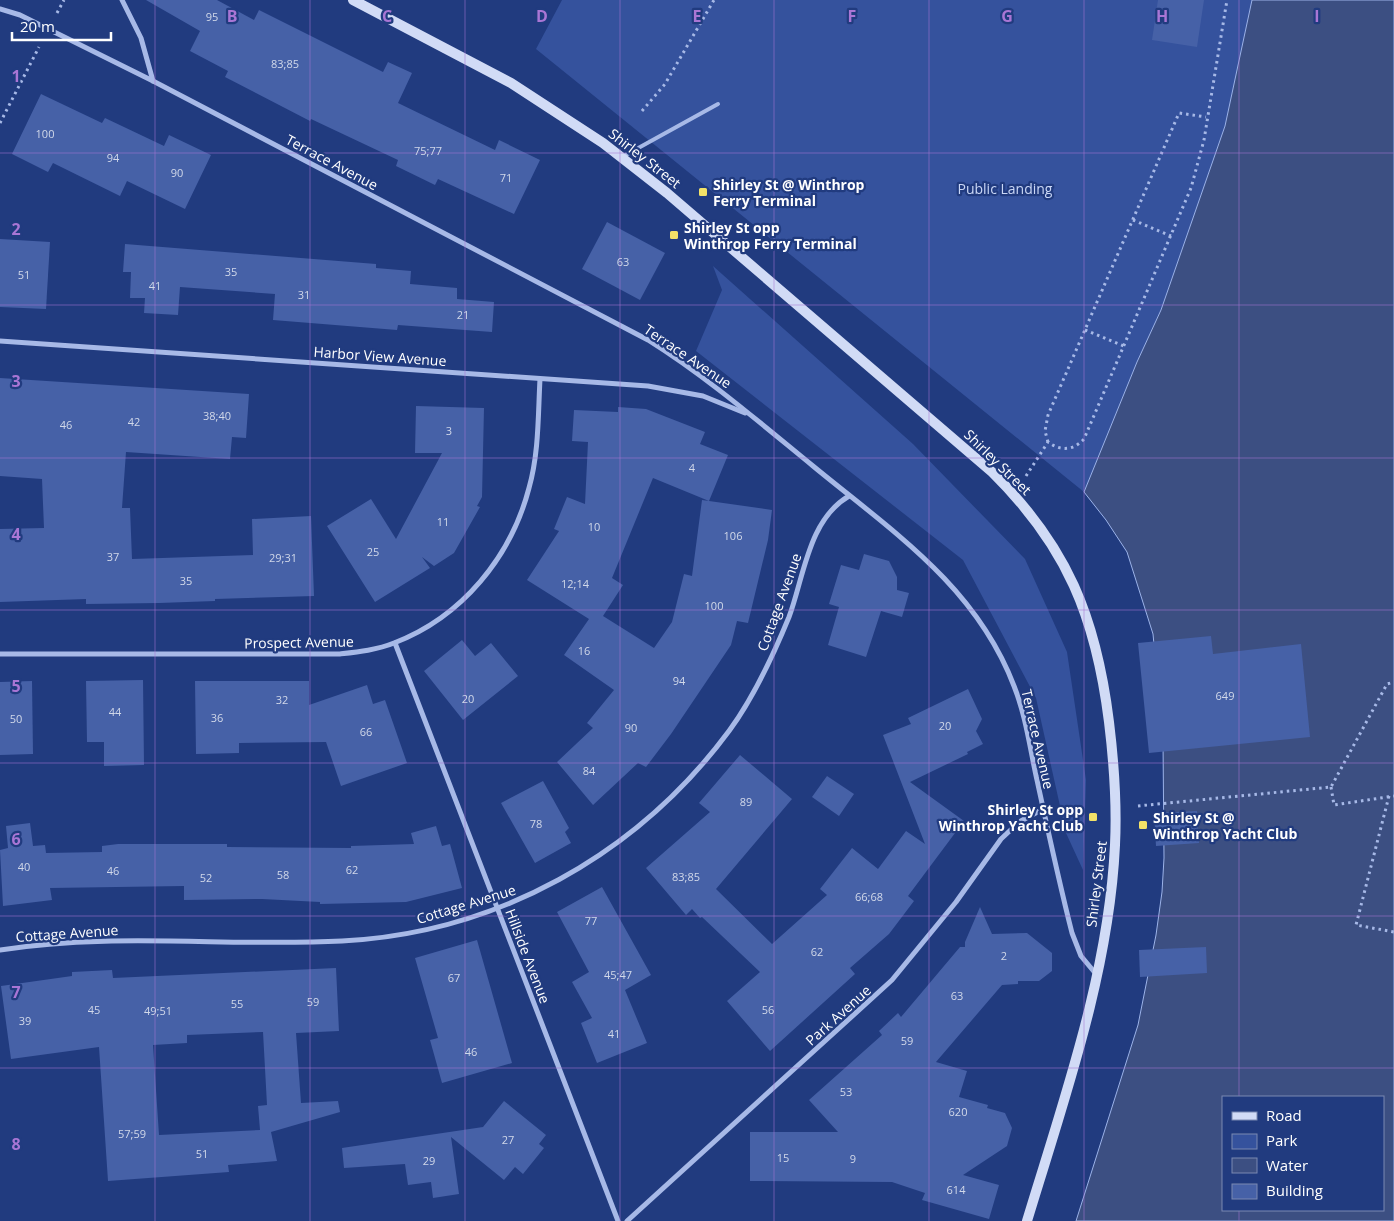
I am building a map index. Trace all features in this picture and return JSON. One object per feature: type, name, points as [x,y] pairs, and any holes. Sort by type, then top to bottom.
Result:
[{"type":"main road","name":"Shirley Street","points":[[353,0],[511,83],[563,114],[622,157],[965,447],[1014,494],[1055,547],[1078,592],[1088,618],[1105,691],[1113,752],[1116,808],[1111,895],[1096,974],[1083,1031],[1028,1221]]},
{"type":"street","points":[[122,0],[141,38],[153,81]]},
{"type":"street","name":"Terrace Avenue","points":[[0,9],[20,15],[153,81],[641,336],[677,359],[754,418],[939,571],[962,596],[992,639],[1008,670],[1020,704],[1072,933],[1081,956],[1096,974]]},
{"type":"street","name":"Harbor View Avenue","points":[[0,341],[668,388],[719,402],[754,418]]},
{"type":"street","name":"Prospect Avenue","points":[[0,654],[330,654],[369,650],[395,643],[423,628],[450,609],[476,588],[498,561],[516,525],[530,487],[536,446],[540,379]]},
{"type":"street","name":"Cottage Avenue","points":[[0,950],[46,943],[92,940],[363,939],[428,929],[498,909],[563,878],[620,841],[657,811],[702,766],[731,728],[769,662],[789,616],[813,541],[824,519],[840,501],[849,496]]},
{"type":"street","name":"Hillside Avenue","points":[[395,643],[618,1221]]},
{"type":"street","name":"Park Avenue","points":[[627,1221],[892,980],[956,902],[1001,839],[1019,822],[1043,809]]},
{"type":"lane","points":[[622,157],[718,104]]},
{"type":"path","points":[[642,111],[665,84],[714,0]]},
{"type":"path","points":[[1207,117],[1179,113],[1048,416],[1045,431],[1048,442],[1057,448],[1076,446],[1084,439],[1198,169],[1207,117],[1227,0]]},
{"type":"path","points":[[0,123],[40,45]]},
{"type":"path","points":[[1133,220],[1171,236]]},
{"type":"path","points":[[1085,330],[1124,346]]},
{"type":"path","points":[[1014,494],[1048,442]]},
{"type":"path","points":[[1394,682],[1387,684],[1331,787],[1334,805],[1394,796]]},
{"type":"path","points":[[1116,808],[1331,787]]},
{"type":"path","points":[[1389,796],[1356,925],[1394,932]]},
{"type":"green space","name":"Public Landing","points":[[562,0],[1394,0],[1332,454],[1076,1221],[1138,1025],[1156,935],[1162,892],[1164,858],[1163,740],[1153,634],[1127,552],[1106,520],[1084,492],[536,49]]},
{"type":"green space","points":[[713,266],[913,444],[1025,559],[1067,652],[1086,780],[1083,870],[1066,833],[1036,698],[963,560],[696,351],[722,290]]},
{"type":"water","points":[[1252,0],[1394,0],[1394,1221],[1076,1221],[1138,1025],[1156,935],[1162,892],[1164,858],[1163,740],[1153,634],[1127,552],[1106,520],[1084,492],[1137,362],[1161,310],[1225,126]]},
{"type":"building","points":[[146,0],[217,0],[254,20],[259,10],[383,72],[388,62],[412,73],[398,103],[495,150],[499,140],[540,160],[514,214],[438,179],[435,185],[396,166],[398,160],[311,119],[310,121],[225,77],[228,71],[190,51],[200,31]]},
{"type":"building","points":[[1158,0],[1204,0],[1197,47],[1152,40]]},
{"type":"building","points":[[41,94],[102,123],[105,118],[164,146],[169,135],[211,155],[185,209],[127,181],[120,196],[53,163],[48,172],[12,154]]},
{"type":"building","points":[[607,222],[665,253],[640,300],[582,269]]},
{"type":"building","points":[[0,239],[50,242],[46,309],[0,307]]},
{"type":"building","points":[[125,244],[376,264],[376,268],[411,271],[410,284],[457,288],[457,299],[494,302],[492,332],[398,325],[397,330],[273,320],[275,294],[180,287],[178,315],[144,313],[145,298],[130,298],[131,272],[123,272]]},
{"type":"building","points":[[0,378],[249,394],[246,438],[232,437],[230,459],[126,452],[122,508],[130,508],[132,559],[253,555],[252,519],[311,516],[314,596],[159,603],[86,604],[86,599],[0,602],[0,529],[44,528],[42,479],[0,476]]},
{"type":"building","points":[[416,406],[484,408],[482,497],[477,506],[480,507],[454,553],[434,566],[422,557],[430,568],[375,602],[327,526],[371,499],[396,539],[442,453],[415,453]]},
{"type":"building","points":[[618,407],[646,409],[705,432],[700,444],[728,455],[709,501],[772,510],[768,540],[748,623],[737,621],[731,645],[671,734],[646,767],[638,763],[593,805],[557,762],[593,728],[587,723],[614,690],[564,655],[589,619],[527,580],[559,531],[554,529],[567,497],[585,504],[588,442],[572,441],[574,410],[618,412]],"holes":[[[653,478],[709,501],[702,500],[692,576],[684,574],[672,622],[654,648],[603,616],[623,585],[612,578]]]},
{"type":"building","points":[[864,554],[889,561],[897,577],[897,590],[909,593],[902,617],[881,611],[866,657],[828,645],[839,607],[829,604],[841,565],[859,570]]},
{"type":"building","points":[[1211,636],[1213,654],[1301,644],[1310,737],[1149,753],[1138,643]]},
{"type":"building","points":[[462,640],[475,656],[491,643],[518,676],[463,720],[424,671]]},
{"type":"building","points":[[143,680],[144,765],[104,766],[104,742],[87,742],[86,681]]},
{"type":"building","points":[[32,681],[33,754],[0,755],[0,682]]},
{"type":"building","points":[[195,681],[309,681],[309,705],[367,685],[373,704],[385,700],[407,763],[341,786],[326,742],[239,743],[239,753],[196,754]]},
{"type":"building","points":[[968,689],[982,719],[976,731],[983,744],[967,752],[968,754],[910,782],[964,821],[908,896],[914,901],[889,934],[850,968],[855,974],[770,1051],[727,1001],[760,972],[692,909],[686,915],[646,868],[710,812],[699,803],[740,755],[792,799],[716,889],[772,944],[827,895],[820,889],[852,848],[878,869],[906,831],[925,844],[883,735],[911,724],[908,718]]},
{"type":"building","points":[[827,776],[854,794],[839,816],[812,797]]},
{"type":"building","points":[[543,781],[569,828],[565,832],[571,843],[535,863],[501,803]]},
{"type":"building","points":[[1197,811],[1199,843],[1156,846],[1154,813]]},
{"type":"building","points":[[30,823],[33,846],[45,845],[46,853],[102,852],[102,846],[118,844],[227,844],[227,847],[351,848],[351,846],[414,844],[411,833],[436,826],[442,846],[450,844],[462,888],[406,902],[320,904],[320,902],[262,899],[184,900],[184,886],[50,888],[52,900],[3,906],[0,850],[8,848],[6,826]]},
{"type":"building","points":[[602,887],[651,975],[625,990],[647,1043],[597,1063],[581,1023],[592,1018],[572,982],[589,972],[557,912]]},
{"type":"building","points":[[980,907],[992,934],[1027,933],[1052,953],[1052,971],[1039,981],[1018,981],[1018,984],[1002,985],[936,1062],[967,1071],[959,1097],[988,1105],[987,1108],[1005,1113],[1012,1128],[1007,1146],[963,1175],[999,1185],[989,1219],[922,1200],[925,1193],[892,1182],[750,1181],[750,1132],[838,1132],[809,1100],[882,1035],[879,1031],[898,1013],[901,1017],[960,947],[965,947],[965,942]]},
{"type":"building","points":[[477,940],[512,1063],[442,1083],[430,1040],[438,1038],[415,958]]},
{"type":"building","points":[[1206,947],[1207,973],[1140,977],[1139,950]]},
{"type":"building","points":[[336,968],[339,1031],[296,1033],[301,1103],[338,1101],[340,1112],[271,1132],[277,1161],[228,1165],[229,1172],[108,1181],[99,1047],[11,1059],[1,986],[72,976],[72,972],[112,970],[113,978]],"holes":[[[263,1032],[267,1105],[258,1106],[260,1130],[159,1135],[153,1045],[187,1043],[187,1035]]]},
{"type":"building","points":[[504,1101],[546,1135],[539,1144],[544,1148],[523,1174],[515,1167],[504,1180],[451,1137],[459,1194],[433,1198],[431,1182],[408,1185],[405,1164],[344,1168],[342,1148],[483,1127]]},
{"type":"place","name":"Shirley St @ Winthrop Ferry Terminal","points":[[703,192]]},
{"type":"place","name":"Shirley St opp Winthrop Ferry Terminal","points":[[674,235]]},
{"type":"place","name":"Shirley St opp Winthrop Yacht Club","points":[[1093,817]]},
{"type":"place","name":"Shirley St @ Winthrop Yacht Club","points":[[1143,825]]}]
